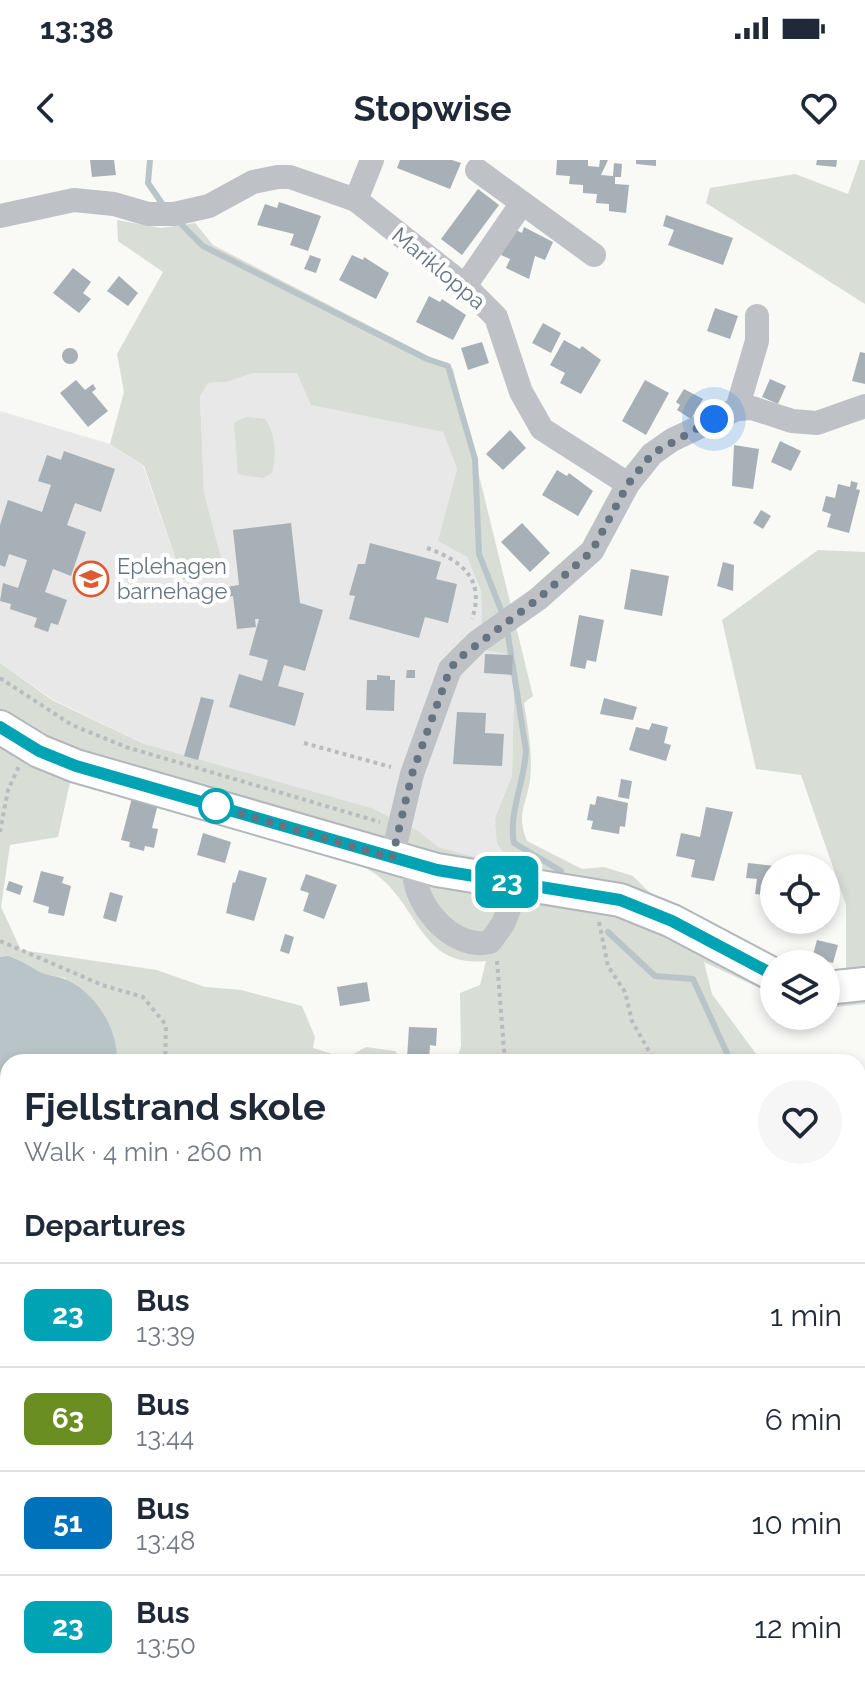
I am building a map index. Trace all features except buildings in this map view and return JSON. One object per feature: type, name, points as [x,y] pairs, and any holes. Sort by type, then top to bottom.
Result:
[{"type":"main road","points":[[0,727],[39,751],[76,766],[404,861],[519,884],[587,892],[641,907],[760,968]]},
{"type":"main road","points":[[840,987],[865,984]]},
{"type":"street","points":[[356,200],[372,160]]},
{"type":"street","name":"Marikloppa","points":[[0,216],[74,200],[114,204],[160,215],[191,210],[209,206],[253,182],[291,168],[356,200],[465,286],[496,317],[521,392],[535,421],[561,443],[628,484]]},
{"type":"street","points":[[477,170],[594,255]]},
{"type":"street","points":[[465,286],[522,203]]},
{"type":"street","points":[[737,409],[757,341],[757,316]]},
{"type":"street","points":[[519,884],[503,924],[490,942],[470,944],[444,928],[416,889],[404,861],[412,774],[450,669],[464,652],[506,622],[592,551],[638,468],[672,440],[737,409],[752,408],[792,421],[817,423],[865,406]]},
{"type":"path","points":[[427,548],[456,559],[473,588],[474,612],[464,652]]},
{"type":"path","points":[[0,678],[43,709],[87,732]]},
{"type":"path","points":[[304,743],[412,774]]},
{"type":"path","points":[[597,912],[608,966],[625,992],[632,1021],[651,1054]]},
{"type":"path","points":[[0,941],[102,985],[143,997],[166,1025],[165,1054]]},
{"type":"path","points":[[490,942],[497,957],[504,1054]]},
{"type":"shaded area","points":[[860,160],[865,160],[865,304],[706,203],[710,188],[795,174],[848,194]]},
{"type":"shaded area","points":[[117,220],[161,228],[195,223],[213,245],[453,369],[533,696],[524,703],[531,761],[522,817],[527,841],[582,869],[604,867],[633,876],[651,894],[728,939],[760,953],[760,988],[704,962],[712,994],[756,1054],[458,1054],[460,993],[480,985],[486,961],[464,961],[447,955],[433,945],[389,886],[374,873],[324,851],[71,778],[58,837],[10,845],[1,907],[21,950],[157,970],[205,987],[241,990],[302,1006],[315,1037],[313,1048],[333,1054],[117,1054],[65,978],[38,972],[16,959],[0,957],[0,663],[52,700],[144,744],[371,808],[418,831],[438,847],[512,867],[497,843],[495,818],[512,776],[515,655],[483,650],[481,591],[467,557],[438,541],[457,469],[443,432],[311,405],[297,373],[253,373],[227,382],[208,383],[200,396],[204,493],[225,572],[183,580],[144,466],[110,444],[124,392],[117,354],[163,272],[118,241]]},
{"type":"shaded area","points":[[297,372],[312,405],[443,432],[457,469],[439,541],[467,557],[481,591],[483,650],[515,654],[512,776],[495,818],[512,868],[438,847],[144,744],[52,699],[0,663],[0,411],[110,444],[143,466],[183,580],[225,572],[204,493],[200,395],[208,383],[227,382],[253,373]]},
{"type":"shaded area","points":[[246,417],[265,419],[271,430],[274,467],[272,473],[263,478],[238,474],[234,423]]},
{"type":"shaded area","points":[[818,550],[865,552],[865,1004],[840,1007],[840,972],[846,970],[846,905],[840,888],[840,854],[828,854],[801,775],[756,769],[722,620]]},
{"type":"shaded area","points":[[8,956],[78,986],[103,1014],[114,1037],[116,1054],[0,1054],[0,957]]},
{"type":"shaded area","points":[[366,1047],[395,1051],[397,1054],[353,1054]]},
{"type":"waterway","points":[[150,160],[148,183],[163,205]]},
{"type":"waterway","points":[[176,219],[203,246],[427,359],[448,366],[475,459],[479,554],[503,615]]},
{"type":"waterway","points":[[507,629],[526,750],[513,820],[514,843],[561,871]]},
{"type":"waterway","points":[[608,932],[655,976],[693,979],[727,1054]]},
{"type":"bus line","name":"23","points":[[0,727],[39,751],[76,766],[415,865],[464,876],[575,890],[620,900],[672,921],[760,969]]},
{"type":"place","name":"Eplehagen barnehage","points":[[91,579]]},
{"type":"route","points":[[216,806],[208,804],[392,858],[412,774],[450,669],[464,652],[538,599],[592,551],[628,484],[652,454],[714,419]]}]
